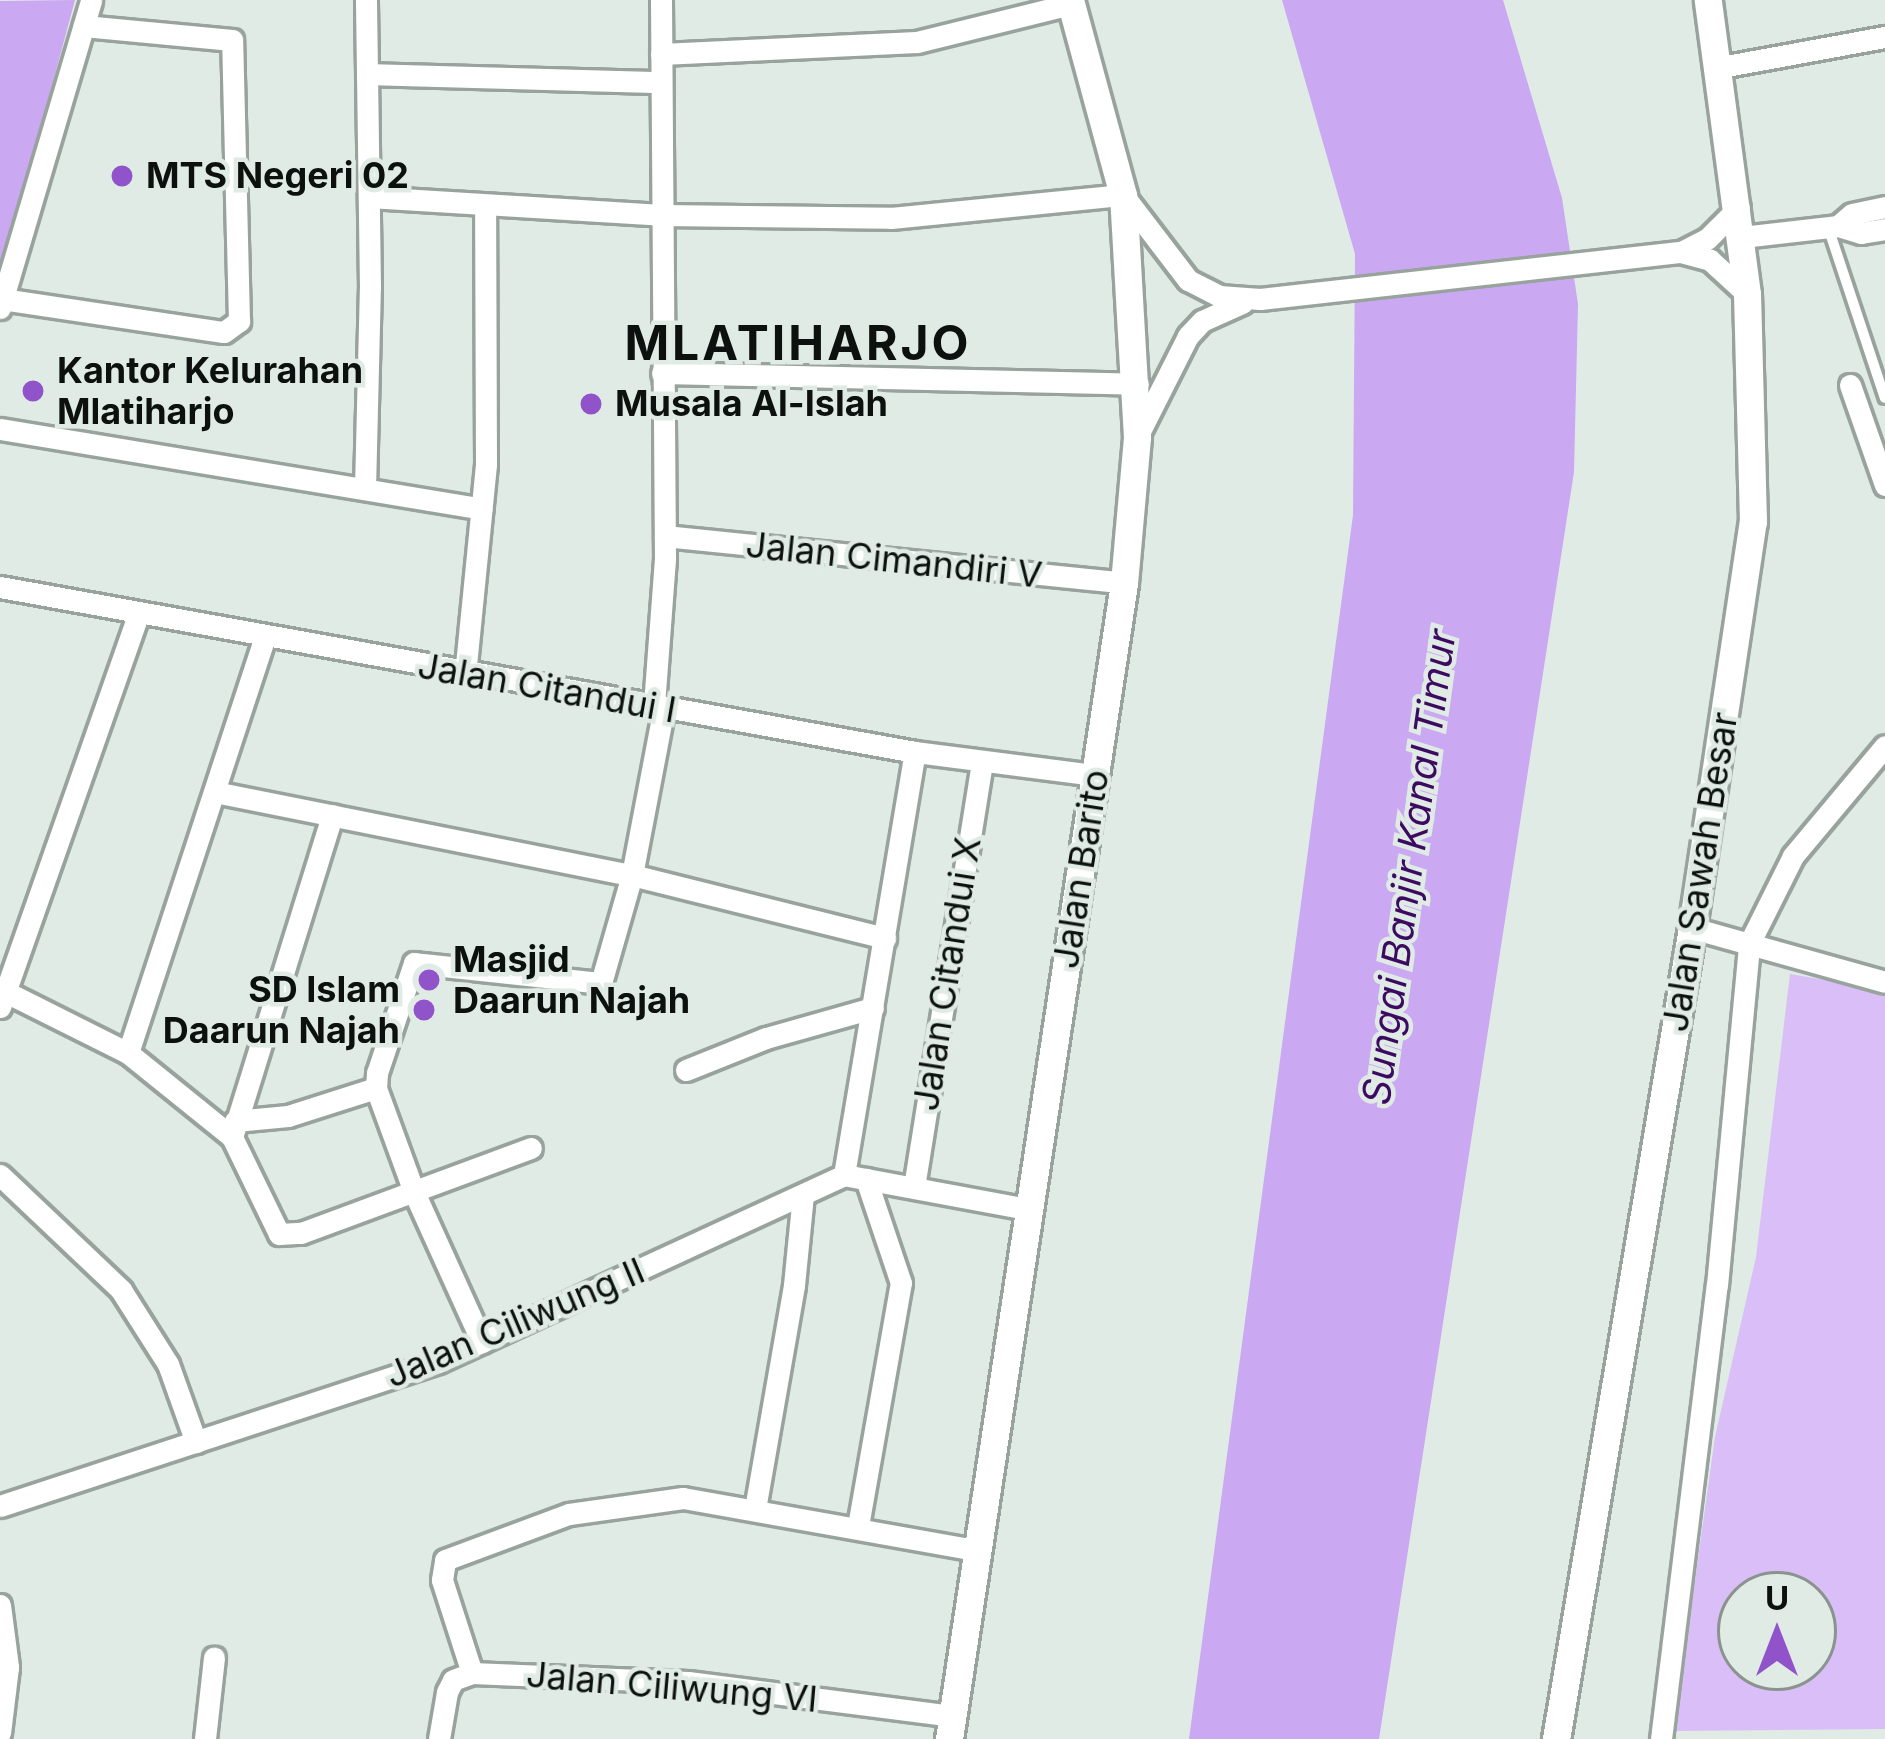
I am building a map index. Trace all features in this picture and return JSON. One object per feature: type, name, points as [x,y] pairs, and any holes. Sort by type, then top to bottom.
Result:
[{"type":"street","points":[[84,26],[232,40],[238,321],[224,332],[1,303],[91,0]]},
{"type":"street","points":[[365,489],[366,0]]},
{"type":"street","points":[[482,1342],[414,1192],[376,1088],[413,964],[597,985],[604,980],[632,874],[659,706],[665,536],[662,0]]},
{"type":"street","name":"Jalan Sawah Besar","points":[[1556,1739],[1692,928],[1753,522],[1747,294],[1721,67],[1708,0]]},
{"type":"street","points":[[662,54],[917,42],[1070,2]]},
{"type":"street","name":"Jalan Barito","points":[[951,1728],[1124,584],[1137,436],[1138,384],[1123,195],[1070,2]]},
{"type":"street","points":[[1721,67],[1885,37]]},
{"type":"street","points":[[367,74],[662,82]]},
{"type":"street","points":[[369,197],[662,215],[891,218],[1123,195],[1188,280],[1219,296],[1260,298]]},
{"type":"street","points":[[465,675],[482,509],[485,205]]},
{"type":"street","points":[[1681,252],[1707,239],[1738,207]]},
{"type":"street","points":[[1833,227],[1852,214],[1885,207]]},
{"type":"street","points":[[1742,238],[1833,227],[1861,233],[1885,229]]},
{"type":"street","points":[[1137,436],[1188,336],[1226,307],[1260,298],[1681,252],[1710,260],[1747,294]]},
{"type":"street","points":[[662,373],[1138,384]]},
{"type":"street","points":[[1850,385],[1885,485]]},
{"type":"street","points":[[0,429],[482,509]]},
{"type":"street","name":"Jalan Cimandiri V","points":[[665,536],[1124,584]]},
{"type":"street","name":"Jalan Citandui I","points":[[0,587],[465,675],[915,752],[1095,776]]},
{"type":"street","points":[[138,615],[3,1000],[128,1054],[234,1129],[280,1234],[301,1233],[531,1148]]},
{"type":"street","points":[[128,1054],[265,638]]},
{"type":"street","points":[[1661,1739],[1717,1285],[1749,944],[1793,856],[1885,746]]},
{"type":"street","points":[[858,1526],[901,1282],[855,1177],[873,1008],[915,752]]},
{"type":"street","name":"Jalan Citandui X","points":[[914,1187],[982,761]]},
{"type":"street","points":[[215,792],[632,874],[885,938]]},
{"type":"street","points":[[234,1129],[332,815]]},
{"type":"street","points":[[1692,928],[1885,982]]},
{"type":"street","points":[[686,1070],[766,1038],[873,1008]]},
{"type":"street","points":[[234,1129],[376,1088]]},
{"type":"street","points":[[0,1175],[121,1290],[168,1364],[196,1442]]},
{"type":"street","points":[[855,1177],[1028,1209]]},
{"type":"street","name":"Jalan Ciliwung II","points":[[0,1506],[482,1342],[803,1195],[855,1177]]},
{"type":"street","points":[[754,1509],[794,1285],[803,1195]]},
{"type":"street","points":[[439,1739],[447,1692],[460,1675],[472,1673],[442,1580],[445,1560],[542,1521],[606,1505],[682,1498],[976,1550]]},
{"type":"street","points":[[0,1605],[4,1668],[0,1733]]},
{"type":"street","points":[[205,1739],[214,1657]]},
{"type":"street","name":"Jalan Ciliwung VI","points":[[472,1673],[688,1682],[951,1728]]},
{"type":"lane","points":[[1833,227],[1885,398]]},
{"type":"shaded area","points":[[1790,974],[1885,990],[1885,1729],[1674,1731],[1715,1437],[1756,1257]]},
{"type":"water","points":[[75,0],[0,279],[0,1]]},
{"type":"water","name":"Sungai Banjir Kanal Timur","points":[[1282,0],[1503,0],[1562,198],[1578,304],[1574,472],[1379,1739],[1189,1739],[1353,515],[1355,254]]},
{"type":"place","name":"MTS Negeri 02","points":[[122,176]]},
{"type":"place","name":"Kantor Kelurahan Mlatiharjo","points":[[33,391]]},
{"type":"place","name":"Musala Al-Islah","points":[[591,404]]},
{"type":"place","name":"Masjid Daarun Najah","points":[[429,980]]},
{"type":"place","name":"SD Islam Daarun Najah","points":[[424,1010]]},
{"type":"district","name":"MLATIHARJO","points":[[798,343]]}]
